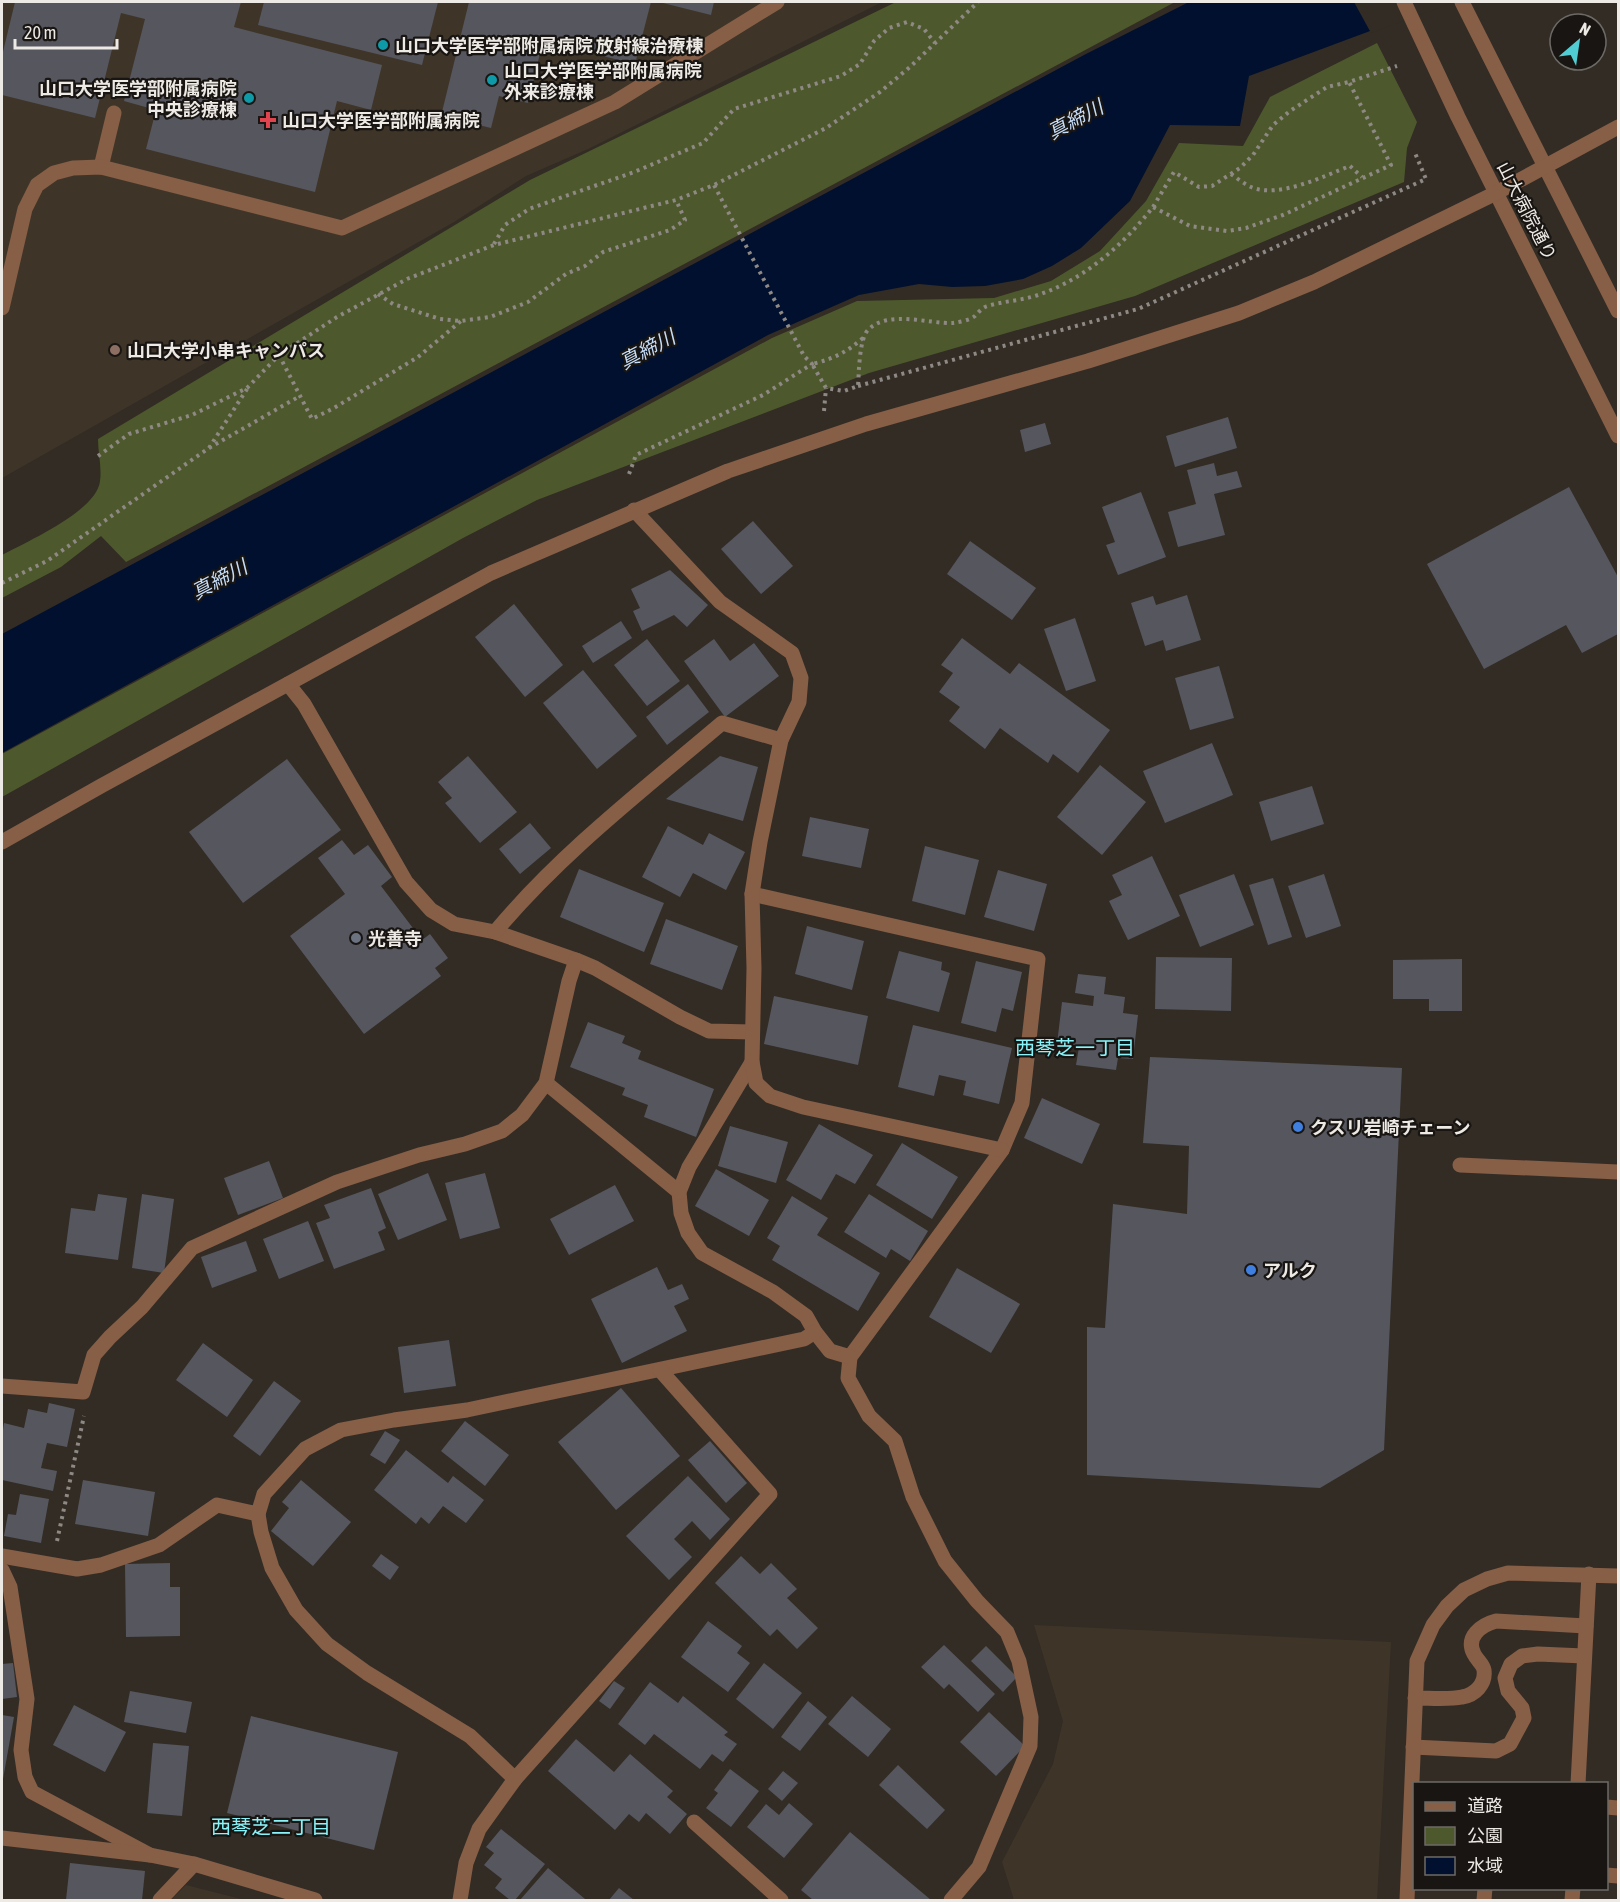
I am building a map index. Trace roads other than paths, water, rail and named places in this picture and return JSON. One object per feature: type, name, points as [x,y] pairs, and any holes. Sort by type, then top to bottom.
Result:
[{"type":"street","points":[[2,308],[25,209],[37,185],[54,173],[73,168],[101,167],[342,228],[615,102],[777,2]]},
{"type":"street","name":"山大病院通り","points":[[1404,2],[1496,193],[1618,436]]},
{"type":"street","name":"山大病院通り","points":[[1465,7],[1618,311]]},
{"type":"street","points":[[101,167],[114,112]]},
{"type":"street","points":[[2,842],[491,573],[728,471],[866,424],[1088,361],[1239,313],[1314,282],[1496,193],[1618,127]]},
{"type":"street","points":[[634,510],[720,602],[792,653],[801,678],[799,702],[781,740],[752,894],[752,1062],[756,1083],[770,1096],[802,1107],[1002,1150]]},
{"type":"street","points":[[288,684],[304,704],[406,882],[431,910],[454,924],[495,932],[576,960],[709,1031],[752,1032]]},
{"type":"street","points":[[495,932],[562,860],[722,723],[781,740]]},
{"type":"street","points":[[752,894],[1038,959],[1022,1103],[1002,1150],[850,1357],[848,1378],[869,1416],[895,1441],[913,1497],[945,1561],[977,1601],[1007,1632],[1019,1661],[1031,1717],[1030,1746],[979,1867],[951,1900]]},
{"type":"street","points":[[2,1386],[83,1392],[94,1355],[142,1307],[192,1248],[337,1182],[502,1131],[522,1115],[546,1083],[569,981],[576,960]]},
{"type":"street","points":[[752,1062],[689,1167],[679,1192],[681,1213],[688,1233],[702,1253],[773,1292],[806,1316],[830,1351],[850,1357]]},
{"type":"street","points":[[546,1083],[679,1192]]},
{"type":"street","points":[[1460,1165],[1618,1172]]},
{"type":"street","points":[[515,1779],[470,1736],[376,1679],[327,1644],[296,1610],[272,1568],[261,1532],[258,1514],[264,1494],[305,1449],[341,1430],[467,1410],[804,1339],[815,1332]]},
{"type":"street","points":[[460,1900],[466,1863],[479,1829],[515,1779],[770,1494],[660,1370]]},
{"type":"street","points":[[2,1556],[77,1569],[102,1564],[159,1545],[217,1505],[258,1514]]},
{"type":"street","points":[[2,1570],[9,1587],[26,1689],[27,1699],[21,1750],[25,1777],[33,1792],[150,1855]]},
{"type":"street","points":[[1407,1900],[1412,1850],[1417,1661],[1432,1625],[1447,1605],[1464,1590],[1487,1579],[1508,1573],[1618,1576]]},
{"type":"street","points":[[1578,1782],[1589,1574]]},
{"type":"street","points":[[1415,1698],[1461,1697],[1473,1694],[1479,1688],[1483,1680],[1484,1669],[1473,1653],[1471,1643],[1474,1634],[1483,1624],[1496,1621],[1586,1626]]},
{"type":"street","points":[[1413,1747],[1496,1751],[1510,1744],[1524,1718],[1522,1708],[1508,1692],[1505,1678],[1511,1664],[1522,1656],[1538,1654],[1584,1656]]},
{"type":"street","points":[[694,1822],[781,1900]]},
{"type":"street","points":[[2,1838],[150,1855],[194,1864],[315,1900]]},
{"type":"street","points":[[160,1900],[194,1864]]},
{"type":"water","name":"真締川","points":[[1189,2],[1448,2],[1249,76],[1240,126],[1170,125],[1130,201],[1081,248],[1052,266],[1023,279],[985,286],[952,287],[919,284],[859,295],[768,335],[2,753],[2,634],[1084,55]]},
{"type":"place","name":"山口大学医学部附属病院 放射線治療棟","points":[[383,45]]},
{"type":"place","name":"山口大学医学部附属病院 外来診療棟","points":[[492,80]]},
{"type":"place","name":"山口大学医学部附属病院 中央診療棟","points":[[249,98]]},
{"type":"place","name":"山口大学医学部附属病院","points":[[268,120]]},
{"type":"place","name":"山口大学小串キャンパス","points":[[115,350]]},
{"type":"place","name":"光善寺","points":[[356,938]]},
{"type":"place","name":"クスリ岩崎チェーン","points":[[1298,1127]]},
{"type":"place","name":"アルク","points":[[1251,1270]]},
{"type":"district","name":"西琴芝一丁目","points":[[1075,1047]]},
{"type":"district","name":"西琴芝二丁目","points":[[271,1826]]}]
